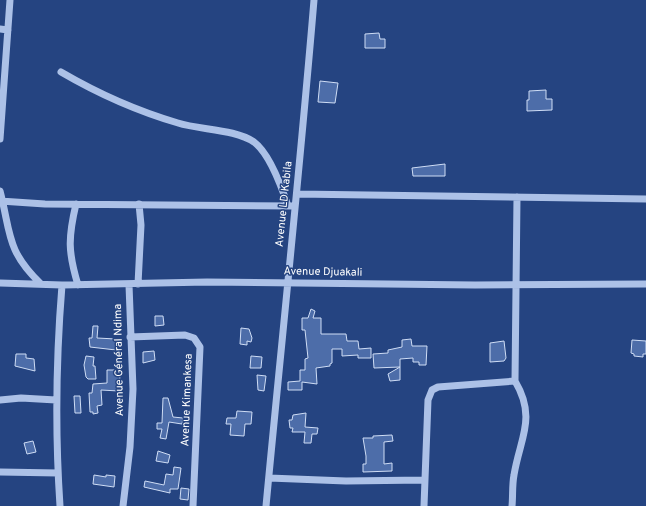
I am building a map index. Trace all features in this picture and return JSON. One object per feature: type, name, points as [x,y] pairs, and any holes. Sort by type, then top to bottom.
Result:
[{"type":"street","points":[[0,139],[10,0]]},
{"type":"street","name":"Avenue LD Kabila","points":[[266,506],[287,282],[292,206],[298,194],[314,0]]},
{"type":"street","points":[[0,29],[8,30]]},
{"type":"street","points":[[1,201],[76,204],[292,206],[264,153],[253,142],[241,136],[179,124],[155,116],[96,91],[61,72]]},
{"type":"street","points":[[0,191],[1,201],[14,250],[26,270],[40,283]]},
{"type":"street","points":[[298,194],[646,200]]},
{"type":"street","points":[[512,506],[513,476],[526,419],[524,396],[515,381],[517,197]]},
{"type":"street","points":[[76,204],[69,243],[70,259],[78,285]]},
{"type":"street","points":[[138,284],[141,224],[139,204]]},
{"type":"street","name":"Avenue Djuakali","points":[[0,283],[40,283],[62,286],[207,282],[517,285],[646,284]]},
{"type":"street","name":"Avenue Général Ndima","points":[[123,506],[130,447],[133,390],[129,285]]},
{"type":"street","points":[[60,506],[56,400],[56,348],[62,286]]},
{"type":"street","name":"Avenue Kimankesa","points":[[130,338],[185,335],[194,338],[200,347],[193,506]]},
{"type":"street","points":[[424,506],[428,400],[432,390],[438,387],[515,381]]},
{"type":"street","points":[[0,400],[21,398],[56,400]]},
{"type":"street","points":[[0,472],[58,473]]},
{"type":"street","points":[[269,478],[346,481],[424,480]]},
{"type":"building","points":[[379,33],[380,39],[385,39],[385,48],[365,48],[365,34]]},
{"type":"building","points":[[320,81],[338,83],[335,103],[318,102]]},
{"type":"building","points":[[546,90],[546,99],[552,99],[552,110],[527,111],[529,91]]},
{"type":"building","points":[[445,164],[445,176],[413,176],[412,168]]},
{"type":"building","points":[[311,309],[315,311],[313,318],[321,318],[321,334],[346,334],[347,341],[358,341],[359,349],[371,348],[371,358],[358,358],[358,355],[342,356],[342,349],[332,349],[332,363],[330,366],[316,368],[317,384],[302,382],[302,390],[288,390],[288,382],[300,381],[300,370],[305,370],[305,359],[308,358],[305,330],[302,330],[302,318],[308,318]]},
{"type":"building","points":[[155,316],[163,316],[164,325],[155,326]]},
{"type":"building","points":[[93,326],[98,326],[97,338],[116,339],[116,350],[90,347],[89,338],[92,338]]},
{"type":"building","points":[[241,328],[249,329],[252,338],[251,342],[247,341],[247,345],[240,344]]},
{"type":"building","points":[[411,339],[412,346],[427,346],[426,365],[419,365],[419,362],[413,362],[413,358],[400,359],[400,367],[374,368],[373,354],[388,353],[388,350],[402,347],[402,340]]},
{"type":"building","points":[[632,340],[646,341],[646,354],[643,354],[643,357],[634,356],[634,354],[631,353]]},
{"type":"building","points":[[504,341],[506,358],[504,361],[490,362],[490,343]]},
{"type":"building","points":[[154,351],[155,360],[143,363],[143,352]]},
{"type":"building","points":[[16,354],[26,354],[26,358],[34,359],[35,371],[15,366]]},
{"type":"building","points":[[86,356],[94,357],[93,366],[95,366],[96,379],[88,379],[86,377],[84,365]]},
{"type":"building","points":[[251,356],[262,357],[261,368],[250,368]]},
{"type":"building","points":[[400,367],[400,380],[390,381],[388,374]]},
{"type":"building","points":[[107,370],[116,370],[116,373],[120,374],[119,391],[101,390],[102,405],[97,406],[98,413],[93,414],[93,412],[90,412],[89,393],[92,393],[93,384],[107,383]]},
{"type":"building","points":[[257,375],[266,376],[264,391],[258,390]]},
{"type":"building","points":[[74,396],[80,396],[81,413],[75,413]]},
{"type":"building","points":[[163,398],[168,398],[173,417],[183,418],[182,424],[169,422],[166,439],[160,438],[162,429],[157,429],[157,423],[162,423]]},
{"type":"building","points":[[237,411],[252,412],[251,424],[245,424],[244,436],[230,435],[231,424],[226,424],[227,418],[236,418]]},
{"type":"building","points":[[306,413],[305,427],[318,428],[317,434],[312,434],[311,443],[304,443],[305,432],[292,432],[293,428],[290,428],[289,420],[292,420],[293,415]]},
{"type":"building","points":[[392,435],[393,441],[384,442],[384,464],[392,463],[392,471],[363,472],[363,464],[366,464],[366,456],[363,438]]},
{"type":"building","points":[[33,441],[36,452],[27,454],[24,443]]},
{"type":"building","points":[[158,451],[170,455],[168,463],[156,461]]},
{"type":"building","points":[[174,467],[181,468],[178,489],[170,489],[170,493],[144,487],[145,481],[164,485],[166,474],[173,475]]},
{"type":"building","points":[[94,475],[106,477],[106,475],[115,476],[114,487],[93,484]]},
{"type":"building","points":[[181,488],[189,489],[188,500],[180,499]]}]
